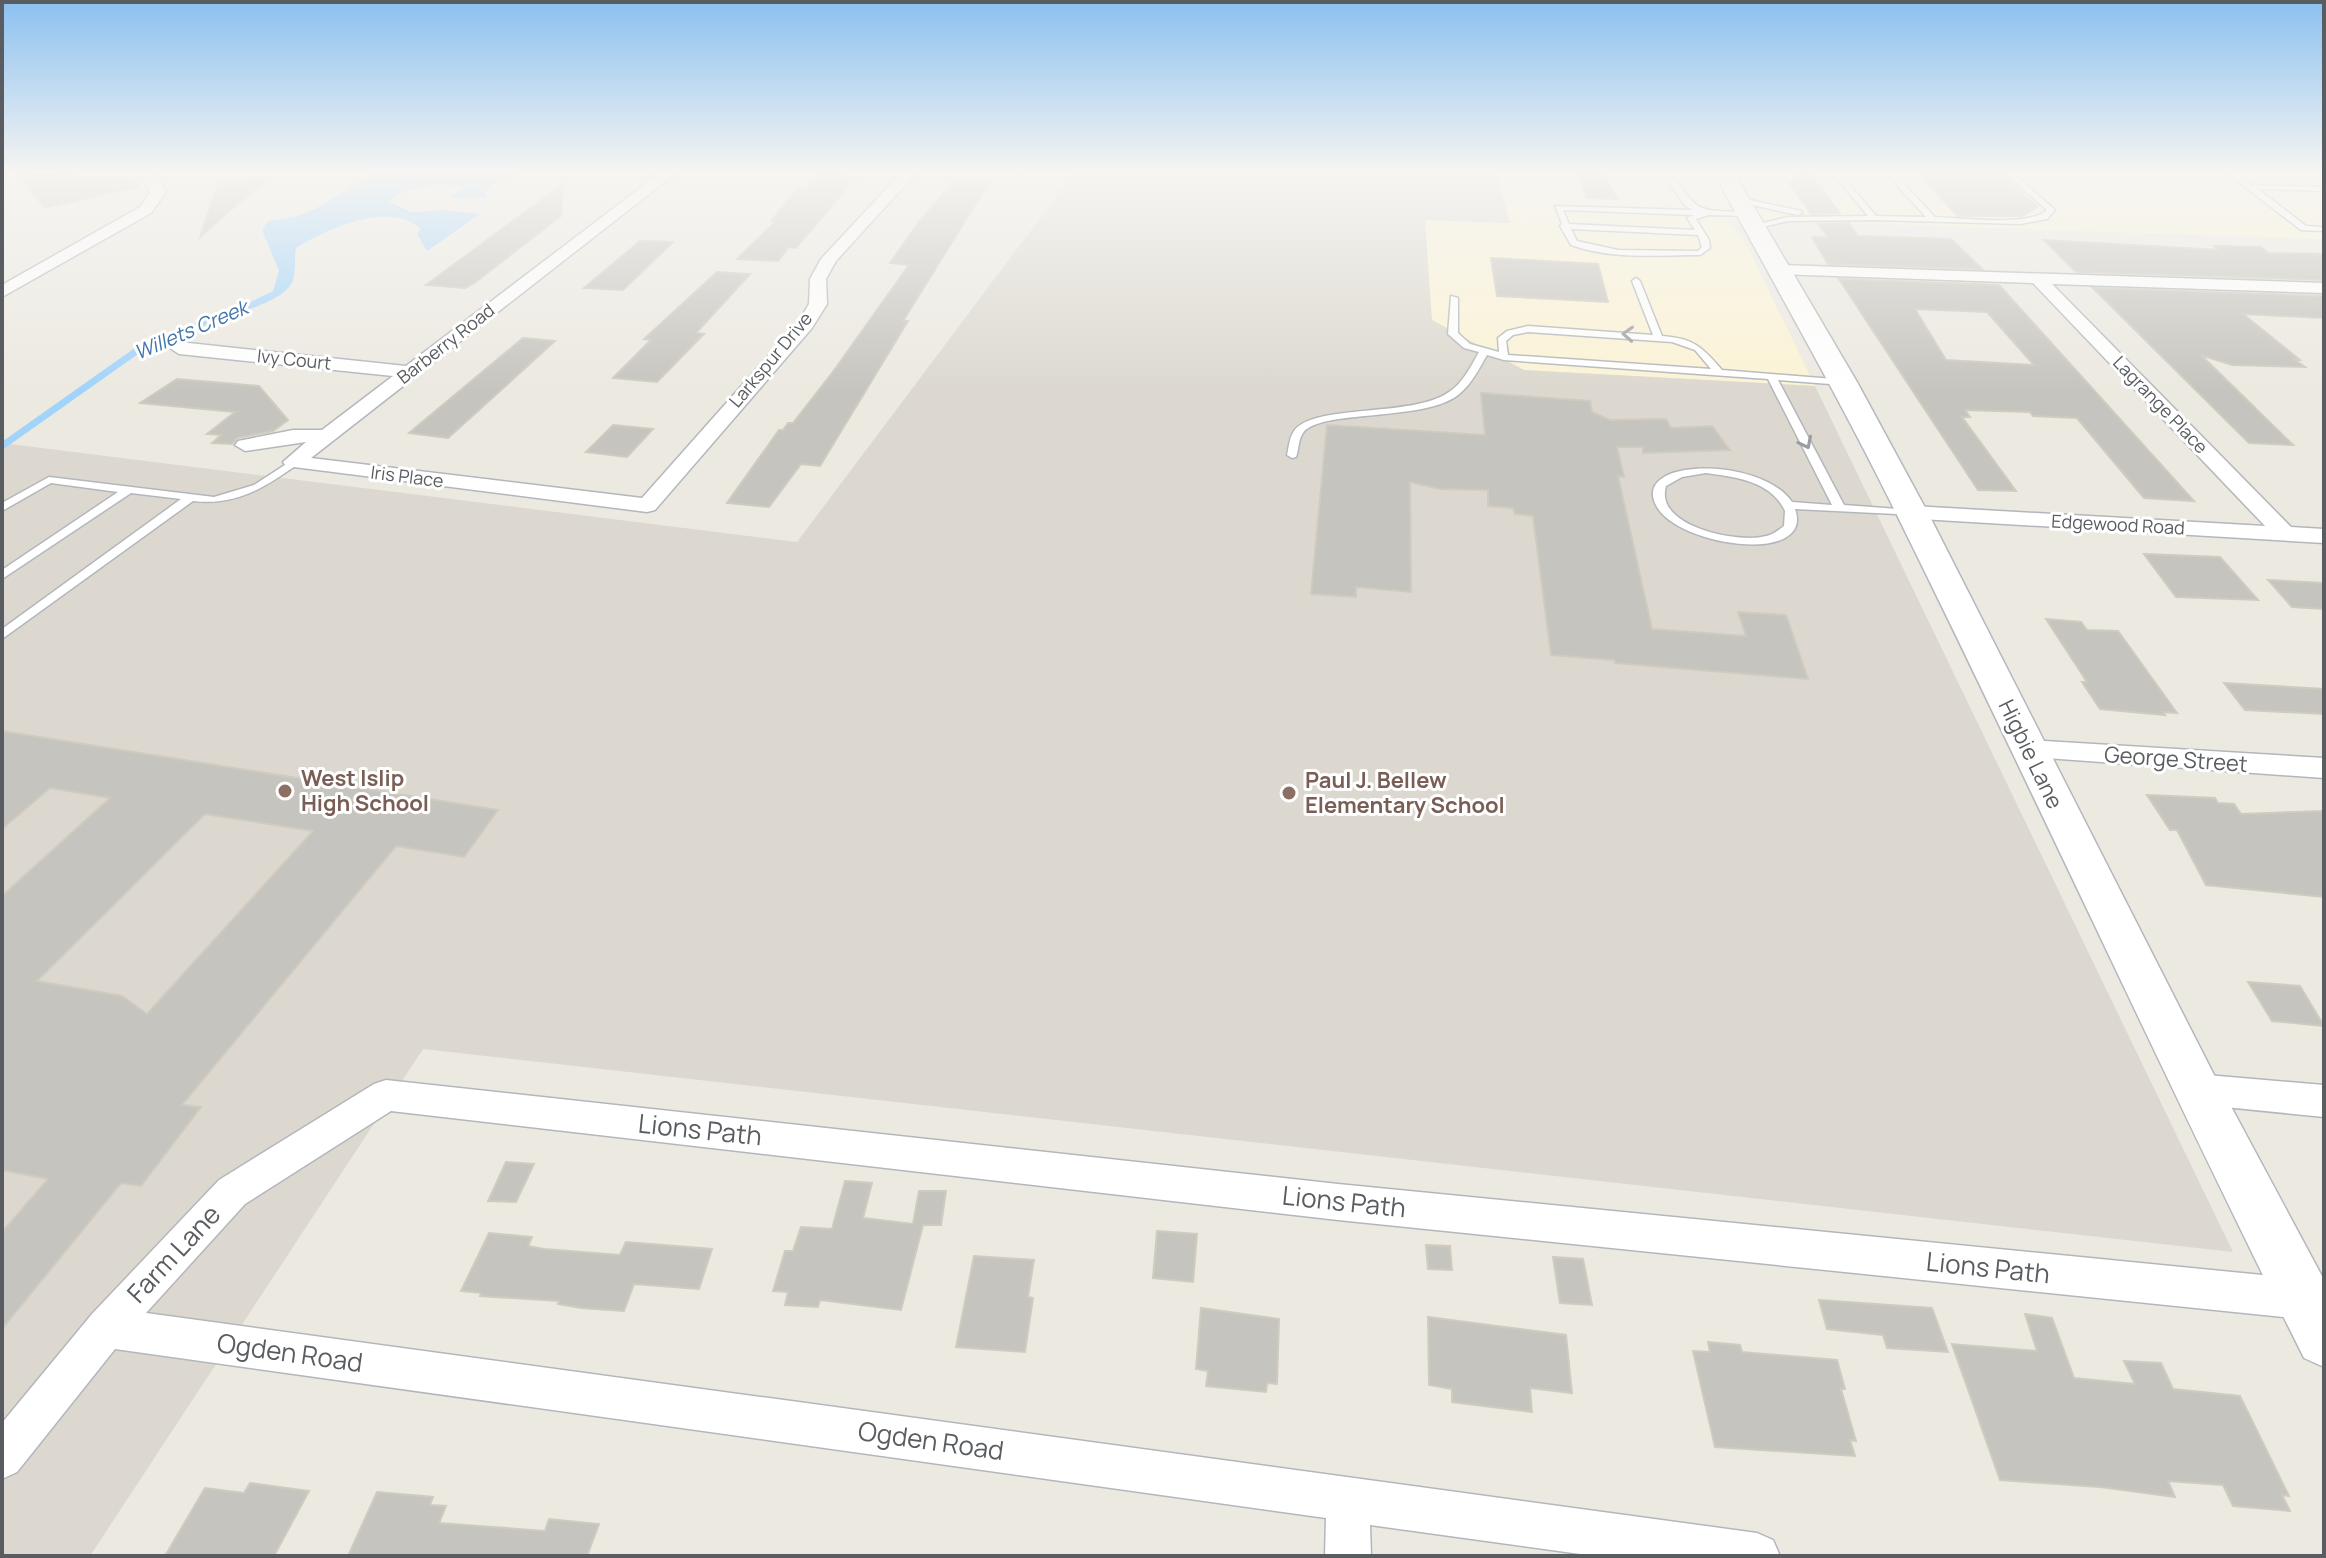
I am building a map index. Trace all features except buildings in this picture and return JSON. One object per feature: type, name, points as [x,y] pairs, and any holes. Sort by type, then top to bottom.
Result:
[{"type":"main road","name":"Higbie Lane","points":[[1767,246],[1912,513],[2195,1089],[2314,1318]]},
{"type":"street","points":[[2,292],[83,246]]},
{"type":"street","name":"Barberry Road","points":[[328,436],[574,246]]},
{"type":"street","name":"Larkspur Drive","points":[[647,505],[806,324],[818,304],[818,279],[829,259],[841,246]]},
{"type":"street","points":[[1781,270],[2324,288]]},
{"type":"street","name":"Lagrange Place","points":[[2036,277],[2284,533]]},
{"type":"street","name":"Ivy Court","points":[[179,348],[410,372]]},
{"type":"street","points":[[245,445],[328,436]]},
{"type":"street","points":[[294,462],[328,436]]},
{"type":"street","name":"Iris Place","points":[[294,462],[647,505]]},
{"type":"street","name":"Edgewood Road","points":[[1912,513],[2324,536]]},
{"type":"street","name":"George Street","points":[[2028,749],[2324,768]]},
{"type":"street","points":[[2195,1089],[2324,1101]]},
{"type":"street","name":"Lions Path","points":[[386,1095],[1338,1202],[2314,1318]]},
{"type":"street","name":"Farm Lane","points":[[2,1457],[106,1328],[232,1192],[386,1095]]},
{"type":"street","name":"Ogden Road","points":[[106,1328],[1757,1556]]},
{"type":"street","points":[[1348,1499],[1348,1556]]},
{"type":"lane","points":[[1580,246],[1587,249],[1700,253],[1705,246]]},
{"type":"lane","points":[[1636,281],[1658,336]]},
{"type":"lane","points":[[1454,298],[1453,334],[1467,346],[1504,357],[1843,382]]},
{"type":"lane","points":[[1504,357],[1501,340],[1510,333],[1528,329],[1658,336],[1698,348],[1720,374]]},
{"type":"lane","points":[[1292,455],[1298,433],[1305,424],[1321,419],[1397,413],[1434,404],[1451,396],[1470,376],[1484,351]]},
{"type":"lane","points":[[1772,378],[1840,509]]},
{"type":"lane","points":[[2,508],[49,480],[214,500],[258,487],[294,462]]},
{"type":"lane","points":[[1789,505],[1793,518],[1788,528],[1775,537],[1733,541],[1709,536],[1679,522],[1660,505],[1658,494],[1662,484],[1672,477],[1687,472],[1716,471],[1765,485],[1789,505],[1912,513]]},
{"type":"lane","points":[[2,575],[128,490]]},
{"type":"lane","points":[[2,635],[191,497]]},
{"type":"shaded area","name":"Paul J. Bellew Elementary School","points":[[1019,246],[1427,246],[1432,320],[1524,370],[1815,386],[2233,1252],[423,1049],[90,1556],[2,1556],[2,443],[797,542]]},
{"type":"shaded area","points":[[1427,246],[1746,246],[1815,386],[1524,370],[1431,320]]},
{"type":"water","points":[[269,246],[300,246],[296,248],[293,280],[280,295],[258,306],[213,320],[273,291],[279,271]]},
{"type":"waterway","name":"Willets Creek","points":[[157,341],[223,316]]},
{"type":"waterway","name":"Willets Creek","points":[[2,446],[135,352],[157,341]]},
{"type":"place","name":"West Islip High School","points":[[285,791]]},
{"type":"place","name":"Paul J. Bellew Elementary School","points":[[1289,793]]}]
